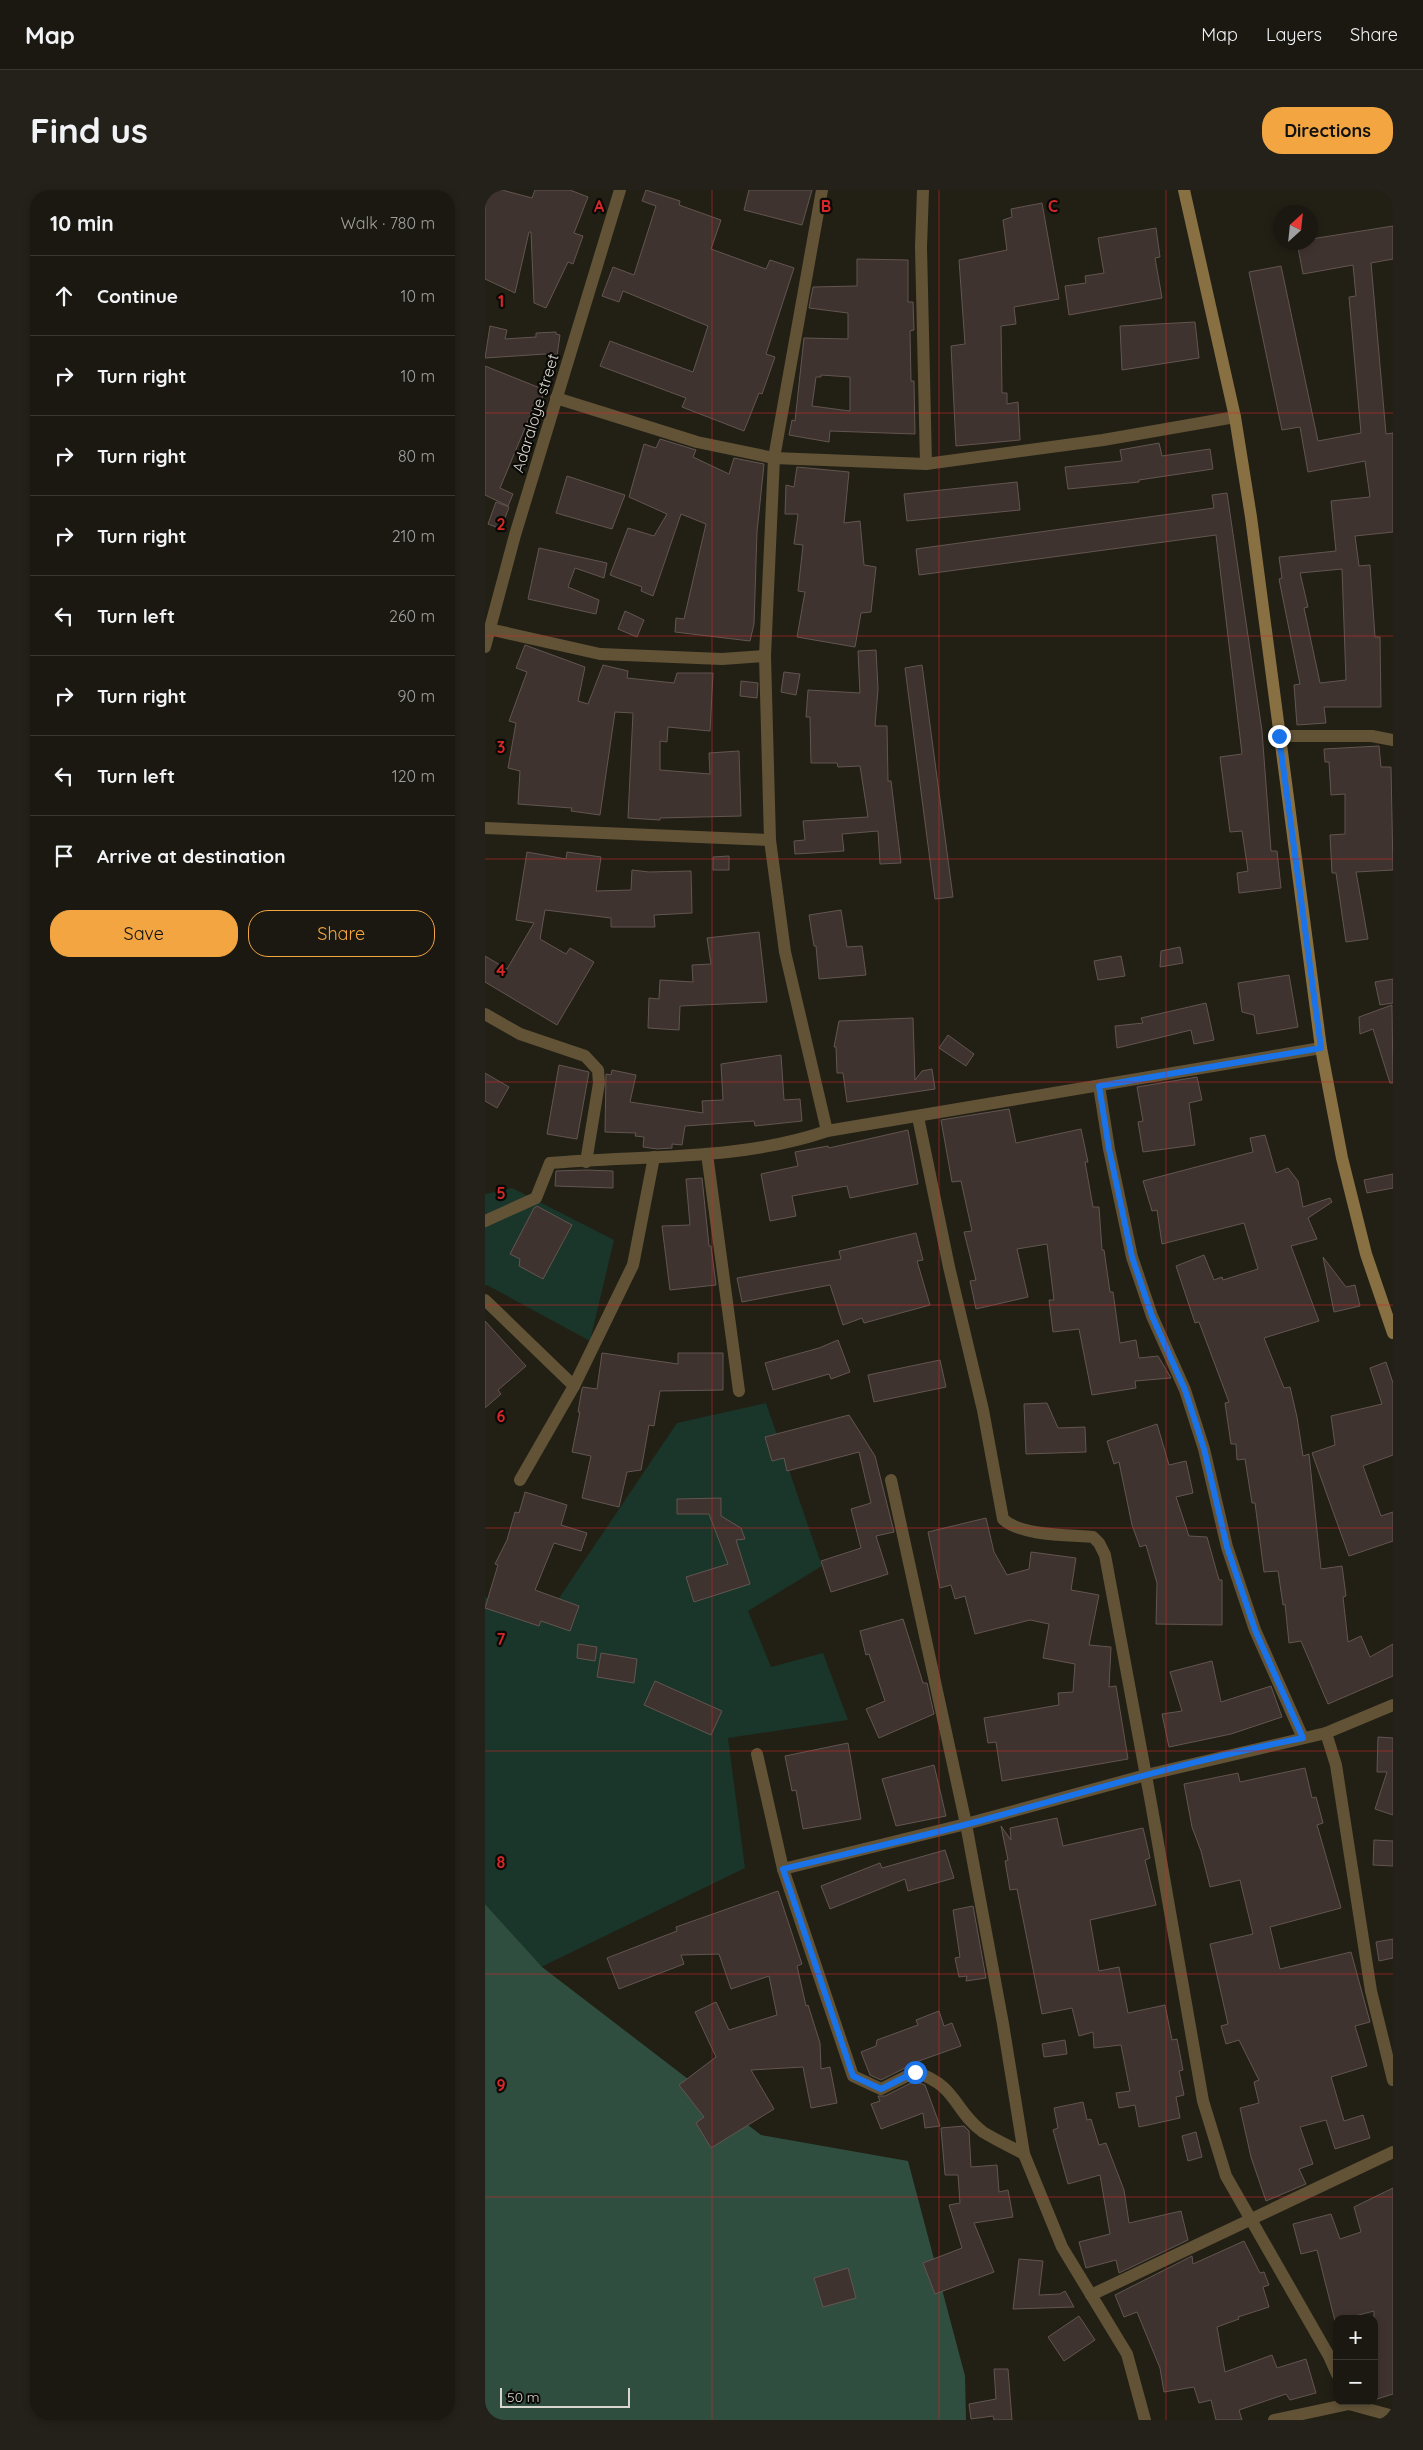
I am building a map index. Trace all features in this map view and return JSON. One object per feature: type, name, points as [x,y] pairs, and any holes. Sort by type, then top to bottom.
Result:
[{"type":"main road","points":[[1184,190],[1235,417],[1251,517],[1321,1048],[1342,1158],[1366,1254],[1393,1333]]},
{"type":"street","name":"Adaraloye street","points":[[485,647],[556,398],[620,190]]},
{"type":"street","points":[[822,190],[774,458],[765,656],[770,840],[785,952],[827,1131]]},
{"type":"street","points":[[923,190],[921,247],[925,464]]},
{"type":"street","points":[[556,398],[697,442],[774,458],[925,464],[1103,440],[1235,417]]},
{"type":"street","points":[[489,629],[600,654],[722,658],[765,656]]},
{"type":"street","points":[[1279,736],[1372,736],[1393,740]]},
{"type":"street","points":[[485,828],[770,840]]},
{"type":"street","points":[[485,1014],[520,1034],[585,1056],[598,1070],[599,1083],[586,1162]]},
{"type":"street","points":[[485,1221],[536,1198],[550,1163],[707,1154],[798,1141],[827,1131],[1321,1048]]},
{"type":"street","points":[[1099,1086],[1109,1149],[1132,1257],[1152,1316],[1185,1390],[1204,1449],[1227,1547],[1255,1630],[1303,1738]]},
{"type":"street","points":[[919,1116],[949,1267],[983,1410],[1003,1519],[1009,1525],[1023,1529],[1093,1537],[1099,1543],[1105,1556],[1146,1774],[1203,2101],[1226,2176],[1333,2365]]},
{"type":"street","points":[[707,1154],[739,1391]]},
{"type":"street","points":[[520,1480],[574,1386],[633,1265],[654,1157]]},
{"type":"street","points":[[485,1300],[574,1386]]},
{"type":"street","points":[[891,1480],[966,1824],[1003,2024],[1024,2154],[1062,2247],[1127,2354],[1145,2420]]},
{"type":"street","points":[[783,1869],[966,1824],[1146,1774],[1325,1733],[1393,1705]]},
{"type":"street","points":[[1325,1733],[1336,1765],[1371,1991],[1393,2080]]},
{"type":"street","points":[[757,1754],[783,1869],[853,2076],[881,2089],[915,2072],[931,2078],[950,2091],[967,2117],[984,2132],[1024,2154]]},
{"type":"street","points":[[1091,2295],[1393,2152]]},
{"type":"street","points":[[1274,2420],[1336,2405]]},
{"type":"street","points":[[1358,2405],[1393,2416]]},
{"type":"green space","points":[[512,1188],[614,1240],[590,1341],[487,1285],[485,1286],[485,1194]]},
{"type":"green space","points":[[766,1403],[822,1566],[748,1611],[771,1667],[823,1653],[848,1720],[728,1738],[745,1868],[541,1967],[485,1904],[485,1597],[549,1613],[677,1423]]},
{"type":"green space","points":[[485,1904],[542,1967],[761,2135],[908,2161],[965,2376],[966,2420],[485,2420]]},
{"type":"building","points":[[485,190],[502,190],[532,198],[535,190],[570,190],[588,197],[574,233],[583,236],[573,264],[568,262],[546,308],[534,303],[531,232],[529,232],[515,293],[485,279]]},
{"type":"building","points":[[646,190],[680,201],[679,205],[721,220],[711,249],[766,269],[770,260],[794,268],[766,354],[775,357],[762,394],[759,393],[744,431],[682,407],[686,398],[600,366],[610,341],[693,372],[708,326],[623,291],[619,302],[602,296],[613,267],[634,275],[656,206],[642,201]]},
{"type":"building","points":[[749,190],[812,190],[802,225],[744,210]]},
{"type":"building","points":[[1042,203],[1059,299],[1014,307],[1016,324],[1001,326],[1002,393],[1007,393],[1007,404],[1018,402],[1020,440],[956,446],[951,346],[965,344],[959,260],[1007,250],[1003,220],[1012,217],[1011,209]]},
{"type":"building","points":[[1393,226],[1393,259],[1371,263],[1386,434],[1393,433],[1393,532],[1355,536],[1359,566],[1370,565],[1375,637],[1380,637],[1381,707],[1324,707],[1326,723],[1297,725],[1294,685],[1300,684],[1279,579],[1282,578],[1279,557],[1336,551],[1331,501],[1370,497],[1365,461],[1308,472],[1300,427],[1282,430],[1249,272],[1281,266],[1318,441],[1361,433],[1349,297],[1356,296],[1353,265],[1303,274],[1298,250],[1318,250],[1318,238]],"holes":[[[1342,569],[1346,680],[1320,683],[1304,608],[1308,607],[1300,573]]]},
{"type":"building","points":[[1156,228],[1160,257],[1155,258],[1162,298],[1069,315],[1065,286],[1086,283],[1085,276],[1104,273],[1098,238]]},
{"type":"building","points":[[857,259],[908,260],[908,302],[913,302],[914,330],[910,331],[911,381],[914,381],[915,434],[830,431],[829,442],[789,435],[792,420],[795,421],[804,338],[848,339],[848,313],[809,308],[813,287],[857,286]],"holes":[[[821,375],[850,377],[850,411],[812,406],[816,377],[821,377]]]},
{"type":"building","points":[[1195,322],[1199,358],[1122,370],[1120,326]]},
{"type":"building","points":[[490,326],[507,330],[505,339],[536,337],[536,333],[556,332],[556,334],[560,335],[557,356],[545,354],[485,358]]},
{"type":"building","points":[[485,366],[545,390],[535,417],[530,416],[500,488],[513,494],[508,506],[485,495]]},
{"type":"building","points":[[660,439],[696,450],[693,457],[729,474],[734,458],[764,464],[757,532],[754,624],[750,641],[675,632],[676,618],[684,619],[706,524],[681,514],[653,596],[641,591],[642,587],[610,575],[628,528],[654,536],[667,514],[629,497],[644,444],[656,448]]},
{"type":"building","points":[[1159,443],[1162,456],[1210,449],[1213,469],[1139,480],[1139,482],[1068,489],[1065,467],[1122,461],[1120,450]]},
{"type":"building","points":[[797,467],[849,472],[844,523],[860,521],[864,565],[876,567],[871,612],[861,613],[855,647],[797,637],[805,592],[798,591],[803,545],[794,544],[798,514],[785,514],[786,485],[794,487]]},
{"type":"building","points":[[567,476],[625,495],[612,529],[556,513]]},
{"type":"building","points":[[1017,482],[1020,510],[907,521],[904,494]]},
{"type":"building","points":[[1227,493],[1262,731],[1271,851],[1277,851],[1281,888],[1239,893],[1237,873],[1248,871],[1242,831],[1230,832],[1220,757],[1242,754],[1216,535],[919,575],[916,549],[1214,508],[1212,495]]},
{"type":"building","points":[[496,502],[509,507],[501,529],[488,524]]},
{"type":"building","points":[[539,548],[607,563],[604,578],[575,568],[568,587],[599,600],[596,614],[528,599]]},
{"type":"building","points":[[625,611],[644,620],[637,637],[618,629]]},
{"type":"building","points":[[525,645],[585,667],[578,701],[588,704],[603,665],[628,671],[627,678],[674,683],[677,673],[713,673],[710,731],[668,727],[667,742],[660,741],[660,770],[710,774],[709,753],[739,751],[741,816],[660,818],[660,820],[628,818],[633,713],[615,712],[600,815],[571,811],[572,808],[518,804],[520,771],[508,768],[516,723],[509,721],[527,672],[516,668]]},
{"type":"building","points":[[876,650],[878,689],[875,726],[887,726],[888,781],[891,781],[901,863],[880,864],[878,831],[842,834],[844,851],[795,854],[794,841],[805,840],[803,821],[868,817],[860,766],[838,767],[837,763],[811,763],[810,717],[806,717],[808,690],[860,693],[858,651]]},
{"type":"building","points":[[922,665],[953,897],[935,899],[905,668]]},
{"type":"building","points":[[784,672],[800,674],[796,695],[781,692]]},
{"type":"building","points":[[741,681],[758,683],[757,698],[740,696]]},
{"type":"building","points":[[1379,746],[1381,767],[1391,767],[1393,870],[1356,872],[1368,939],[1346,942],[1336,873],[1332,873],[1330,835],[1345,834],[1345,794],[1331,795],[1329,762],[1325,762],[1324,749]]},
{"type":"building","points":[[527,852],[566,859],[567,852],[601,857],[596,891],[631,890],[632,870],[649,872],[691,871],[692,913],[654,915],[655,927],[611,927],[611,918],[545,910],[540,939],[566,954],[570,948],[594,962],[557,1025],[485,982],[485,956],[507,969],[534,923],[516,920]]},
{"type":"building","points":[[729,856],[729,870],[713,870],[713,857]]},
{"type":"building","points":[[841,910],[847,947],[862,946],[866,975],[819,979],[816,946],[814,946],[809,915]]},
{"type":"building","points":[[759,932],[767,1002],[680,1006],[679,1030],[648,1028],[649,998],[659,999],[660,980],[693,982],[692,965],[711,964],[707,938]]},
{"type":"building","points":[[1180,947],[1183,963],[1160,967],[1161,951]]},
{"type":"building","points":[[1121,956],[1125,976],[1098,980],[1094,961]]},
{"type":"building","points":[[1289,975],[1298,1027],[1257,1034],[1254,1015],[1242,1012],[1238,983]]},
{"type":"building","points":[[1393,979],[1393,1003],[1380,1005],[1375,982]]},
{"type":"building","points":[[1206,1003],[1214,1040],[1194,1044],[1191,1030],[1117,1048],[1115,1026],[1143,1023],[1141,1018]]},
{"type":"building","points":[[1392,1005],[1393,1083],[1390,1083],[1373,1029],[1360,1034],[1359,1017]]},
{"type":"building","points":[[913,1018],[915,1080],[922,1071],[932,1069],[935,1089],[847,1102],[843,1073],[837,1073],[836,1047],[834,1047],[839,1021]]},
{"type":"building","points":[[948,1035],[974,1054],[966,1066],[939,1048]]},
{"type":"building","points":[[781,1055],[784,1100],[800,1099],[802,1121],[755,1126],[754,1121],[685,1126],[682,1145],[672,1144],[672,1148],[657,1149],[643,1147],[644,1137],[635,1136],[636,1133],[605,1132],[606,1074],[611,1075],[612,1070],[636,1075],[630,1102],[703,1113],[702,1101],[723,1100],[721,1064]]},
{"type":"building","points":[[559,1065],[589,1072],[577,1139],[547,1134]]},
{"type":"building","points":[[485,1073],[509,1087],[497,1108],[485,1101]]},
{"type":"building","points":[[1197,1077],[1202,1100],[1189,1103],[1195,1145],[1143,1152],[1138,1122],[1143,1121],[1137,1087]]},
{"type":"building","points":[[1009,1109],[1016,1143],[1081,1129],[1088,1162],[1085,1162],[1093,1207],[1099,1207],[1102,1250],[1104,1250],[1110,1292],[1113,1292],[1120,1343],[1136,1340],[1139,1358],[1158,1356],[1171,1378],[1135,1381],[1136,1388],[1092,1395],[1079,1329],[1053,1332],[1049,1300],[1054,1300],[1047,1244],[1017,1249],[1028,1297],[976,1309],[970,1281],[976,1280],[964,1232],[972,1231],[961,1181],[952,1182],[941,1120]]},
{"type":"building","points":[[908,1130],[918,1184],[850,1198],[847,1186],[792,1196],[796,1216],[770,1221],[761,1174],[798,1166],[795,1152],[828,1146],[829,1148]]},
{"type":"building","points":[[1265,1135],[1276,1173],[1288,1168],[1298,1181],[1303,1207],[1330,1198],[1332,1202],[1308,1218],[1317,1239],[1291,1246],[1319,1321],[1264,1338],[1284,1388],[1290,1387],[1303,1456],[1309,1454],[1321,1569],[1342,1566],[1346,1596],[1343,1597],[1348,1642],[1361,1636],[1370,1657],[1393,1644],[1393,1676],[1328,1704],[1301,1641],[1289,1643],[1285,1604],[1283,1605],[1278,1571],[1264,1572],[1255,1503],[1252,1503],[1245,1459],[1237,1460],[1236,1444],[1231,1444],[1225,1403],[1229,1402],[1199,1322],[1195,1323],[1176,1266],[1204,1255],[1214,1280],[1222,1277],[1223,1280],[1258,1269],[1244,1223],[1162,1244],[1157,1210],[1152,1211],[1143,1181],[1253,1152],[1250,1138]]},
{"type":"building","points":[[556,1171],[613,1171],[613,1188],[555,1186]]},
{"type":"building","points":[[1393,1174],[1393,1188],[1367,1193],[1364,1180]]},
{"type":"building","points":[[702,1178],[709,1246],[711,1246],[716,1285],[670,1290],[662,1226],[690,1225],[686,1179]]},
{"type":"building","points":[[537,1206],[572,1225],[543,1279],[519,1266],[520,1259],[510,1254],[534,1208]]},
{"type":"building","points":[[916,1233],[923,1260],[917,1261],[930,1305],[864,1323],[862,1318],[843,1325],[830,1285],[742,1302],[737,1278],[841,1259],[839,1251]]},
{"type":"building","points":[[1323,1257],[1346,1287],[1355,1285],[1360,1306],[1334,1312]]},
{"type":"building","points":[[485,1321],[526,1366],[498,1390],[501,1394],[485,1408]]},
{"type":"building","points":[[838,1340],[850,1372],[831,1379],[829,1374],[773,1390],[765,1363],[819,1348]]},
{"type":"building","points":[[602,1353],[678,1364],[678,1353],[723,1353],[723,1390],[660,1391],[654,1426],[649,1425],[641,1470],[627,1472],[619,1507],[582,1498],[591,1456],[572,1452],[580,1412],[578,1412],[582,1389],[583,1387],[597,1389]]},
{"type":"building","points":[[940,1360],[946,1387],[874,1402],[868,1375]]},
{"type":"building","points":[[1386,1362],[1393,1383],[1393,1455],[1363,1466],[1381,1516],[1393,1512],[1393,1541],[1349,1556],[1312,1453],[1335,1445],[1331,1416],[1382,1404],[1370,1368]]},
{"type":"building","points":[[1047,1403],[1058,1428],[1085,1427],[1086,1452],[1026,1454],[1024,1404]]},
{"type":"building","points":[[849,1415],[875,1456],[894,1532],[876,1536],[888,1574],[831,1592],[821,1561],[861,1548],[851,1509],[871,1503],[859,1452],[787,1471],[784,1458],[772,1461],[765,1437]]},
{"type":"building","points":[[1157,1424],[1169,1465],[1186,1461],[1193,1493],[1176,1497],[1189,1536],[1207,1537],[1219,1580],[1222,1580],[1222,1625],[1156,1624],[1157,1583],[1146,1545],[1140,1547],[1132,1525],[1119,1462],[1114,1464],[1107,1441]]},
{"type":"building","points":[[525,1492],[567,1505],[561,1525],[587,1533],[581,1551],[554,1543],[535,1590],[579,1606],[570,1631],[541,1621],[539,1626],[485,1608],[498,1565],[495,1564],[507,1540],[515,1512],[519,1513]]},
{"type":"building","points":[[721,1498],[721,1516],[741,1528],[745,1539],[736,1540],[750,1584],[694,1602],[686,1577],[728,1564],[709,1514],[677,1514],[677,1499]]},
{"type":"building","points":[[986,1518],[994,1552],[1007,1575],[1029,1569],[1031,1552],[1076,1558],[1071,1590],[1099,1595],[1089,1645],[1111,1647],[1109,1687],[1116,1686],[1128,1759],[1002,1781],[996,1742],[988,1743],[984,1718],[1059,1705],[1058,1693],[1073,1692],[1075,1664],[1043,1658],[1049,1624],[1030,1620],[975,1634],[965,1596],[955,1599],[951,1585],[940,1588],[928,1532]]},
{"type":"building","points":[[903,1619],[923,1683],[927,1683],[934,1714],[879,1738],[866,1709],[885,1701],[869,1654],[866,1655],[860,1631]]},
{"type":"building","points":[[578,1644],[597,1647],[595,1661],[577,1658]]},
{"type":"building","points":[[601,1653],[637,1659],[634,1683],[597,1677]]},
{"type":"building","points":[[1212,1661],[1221,1702],[1271,1686],[1282,1717],[1231,1734],[1169,1747],[1162,1714],[1182,1711],[1170,1672]]},
{"type":"building","points":[[655,1681],[722,1711],[711,1735],[644,1705]]},
{"type":"building","points":[[1378,1737],[1393,1738],[1393,1815],[1375,1809],[1387,1772],[1377,1772]]},
{"type":"building","points":[[848,1743],[861,1819],[803,1829],[796,1790],[792,1791],[785,1756]]},
{"type":"building","points":[[934,1765],[946,1816],[896,1826],[882,1779]]},
{"type":"building","points":[[1305,1768],[1312,1798],[1316,1797],[1323,1823],[1317,1825],[1341,1908],[1270,1927],[1280,1969],[1351,1952],[1370,2022],[1355,2026],[1367,2066],[1331,2077],[1344,2121],[1363,2115],[1370,2138],[1335,2149],[1326,2120],[1300,2127],[1313,2164],[1299,2169],[1306,2184],[1266,2201],[1251,2157],[1240,2108],[1259,2103],[1254,2082],[1259,2080],[1239,2040],[1226,2044],[1221,2026],[1228,2024],[1210,1944],[1253,1934],[1240,1880],[1210,1887],[1201,1851],[1192,1827],[1184,1784],[1238,1773],[1240,1782]]},
{"type":"building","points":[[1057,1818],[1063,1846],[1143,1828],[1150,1858],[1145,1860],[1156,1905],[1090,1920],[1099,1971],[1119,1967],[1128,2013],[1165,2005],[1172,2040],[1177,2039],[1183,2070],[1179,2071],[1184,2095],[1176,2097],[1180,2118],[1139,2127],[1135,2105],[1119,2108],[1116,2093],[1130,2091],[1121,2045],[1094,2048],[1093,2032],[1079,2036],[1072,2008],[1042,2014],[1017,1889],[1010,1890],[1005,1861],[1008,1860],[1001,1826],[1011,1840],[1010,1828]]},
{"type":"building","points":[[1374,1840],[1393,1841],[1393,1866],[1373,1865]]},
{"type":"building","points":[[945,1850],[954,1878],[908,1891],[905,1879],[830,1909],[821,1886],[880,1863],[882,1868]]},
{"type":"building","points":[[778,1891],[802,1964],[797,1966],[806,2006],[808,2005],[820,2043],[821,2069],[830,2067],[837,2103],[811,2108],[803,2067],[751,2070],[774,2109],[711,2148],[696,2123],[704,2117],[679,2085],[716,2057],[695,2012],[716,2002],[729,2030],[777,2015],[769,1976],[731,1989],[719,1954],[681,1955],[684,1964],[619,1989],[607,1958],[677,1931],[676,1927]]},
{"type":"building","points":[[973,1906],[986,1978],[966,1981],[967,1976],[959,1977],[955,1958],[960,1957],[953,1910]]},
{"type":"building","points":[[1393,1939],[1393,1958],[1379,1961],[1376,1942]]},
{"type":"building","points":[[939,2011],[944,2026],[952,2023],[961,2046],[916,2062],[917,2064],[911,2065],[881,2080],[870,2075],[861,2052],[876,2046],[877,2040],[918,2025],[916,2020]]},
{"type":"building","points":[[1065,2040],[1067,2054],[1044,2057],[1042,2044]]},
{"type":"building","points":[[915,2081],[925,2085],[940,2126],[925,2128],[923,2113],[881,2129],[871,2104],[880,2101],[878,2096],[885,2096]]},
{"type":"building","points":[[1083,2102],[1087,2120],[1091,2119],[1099,2145],[1106,2143],[1124,2190],[1129,2223],[1181,2211],[1188,2240],[1119,2273],[1116,2260],[1086,2268],[1079,2242],[1110,2234],[1100,2175],[1068,2184],[1053,2130],[1058,2128],[1054,2108]]},
{"type":"building","points":[[964,2126],[969,2131],[971,2167],[997,2165],[999,2192],[1008,2190],[1013,2217],[974,2223],[994,2272],[935,2294],[923,2263],[962,2248],[949,2205],[960,2203],[958,2175],[945,2175],[941,2128]]},
{"type":"building","points":[[1196,2132],[1202,2157],[1188,2161],[1182,2136]]},
{"type":"building","points":[[1393,2188],[1393,2394],[1378,2399],[1378,2315],[1374,2315],[1374,2311],[1358,2315],[1333,2315],[1317,2250],[1301,2254],[1293,2224],[1331,2214],[1340,2239],[1361,2232],[1354,2207]]},
{"type":"building","points":[[1244,2241],[1260,2273],[1264,2272],[1269,2285],[1263,2287],[1269,2307],[1238,2317],[1239,2319],[1217,2327],[1225,2372],[1272,2355],[1277,2368],[1306,2359],[1316,2393],[1290,2400],[1286,2394],[1239,2410],[1242,2420],[1216,2420],[1211,2400],[1199,2403],[1194,2387],[1164,2392],[1160,2368],[1137,2312],[1124,2317],[1115,2295],[1192,2256],[1193,2264]]},
{"type":"building","points":[[1019,2259],[1043,2261],[1039,2295],[1060,2294],[1065,2291],[1074,2307],[1013,2309]]},
{"type":"building","points":[[848,2268],[856,2298],[823,2307],[814,2278]]},
{"type":"building","points":[[1079,2316],[1095,2340],[1064,2361],[1048,2337]]},
{"type":"building","points":[[994,2369],[1008,2369],[1012,2420],[994,2420],[993,2416],[971,2419],[969,2404],[996,2399]]},
{"type":"route","points":[[915,2072],[881,2089],[853,2076],[783,1869],[966,1824],[1146,1774],[1303,1738],[1255,1630],[1227,1547],[1204,1449],[1185,1390],[1152,1316],[1132,1257],[1109,1149],[1099,1086],[1321,1048],[1279,736]]}]
